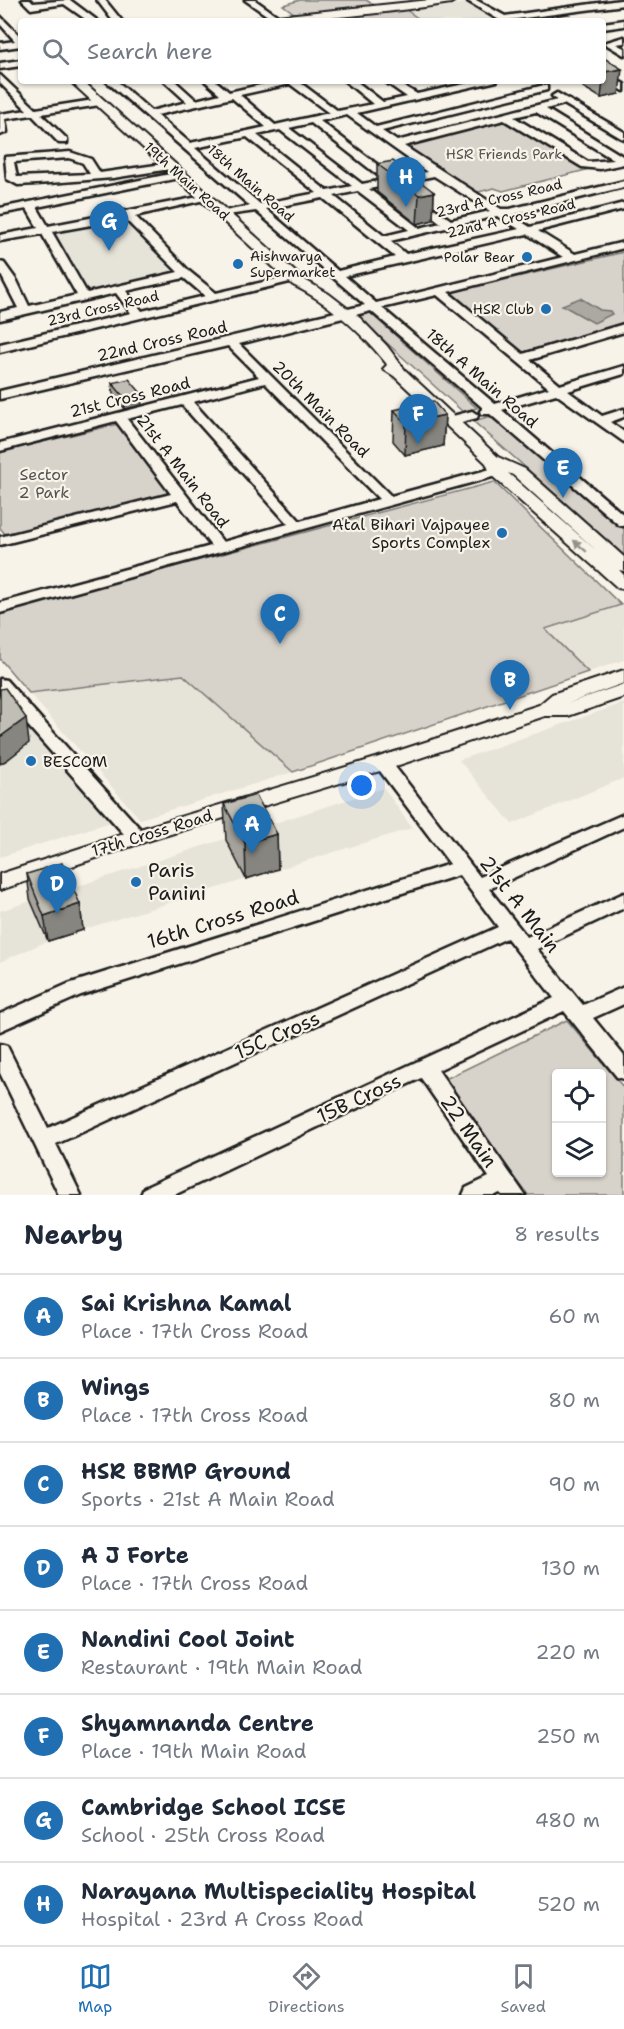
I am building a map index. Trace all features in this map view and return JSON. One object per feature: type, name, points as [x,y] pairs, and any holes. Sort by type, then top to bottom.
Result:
[{"type":"main road","points":[[299,18],[451,0]]},
{"type":"main road","name":"19th Main Road","points":[[79,84],[296,280],[302,290],[338,315],[382,365],[399,373],[624,584]]},
{"type":"main road","name":"19th Main Road","points":[[500,467],[519,472],[624,566]]},
{"type":"main road","name":"17th Cross Road","points":[[0,882],[137,837],[383,764],[544,710],[559,699],[624,676]]},
{"type":"main road","name":"17th Cross Road","points":[[544,710],[568,710],[624,690]]},
{"type":"street","points":[[26,0],[31,6],[66,1],[90,18]]},
{"type":"street","points":[[101,0],[116,18]]},
{"type":"street","points":[[251,1],[266,0]]},
{"type":"street","points":[[470,0],[502,18]]},
{"type":"street","points":[[251,1],[279,18]]},
{"type":"street","points":[[518,18],[624,2]]},
{"type":"street","points":[[0,19],[18,40]]},
{"type":"street","points":[[606,26],[624,23]]},
{"type":"street","points":[[606,41],[624,40]]},
{"type":"street","points":[[606,42],[624,52]]},
{"type":"street","points":[[0,46],[18,43]]},
{"type":"street","points":[[0,66],[18,63]]},
{"type":"street","points":[[0,78],[63,141]]},
{"type":"street","points":[[606,78],[624,88]]},
{"type":"street","name":"18th Main Road","points":[[114,84],[372,306]]},
{"type":"street","points":[[173,84],[195,104]]},
{"type":"street","points":[[214,84],[278,128],[418,232]]},
{"type":"street","points":[[149,114],[279,84]]},
{"type":"street","points":[[295,84],[337,115]]},
{"type":"street","points":[[354,84],[381,105]]},
{"type":"street","points":[[394,84],[414,97]]},
{"type":"street","points":[[457,84],[462,87]]},
{"type":"street","points":[[187,147],[477,84]]},
{"type":"street","points":[[538,84],[624,136]]},
{"type":"street","points":[[374,130],[544,88]]},
{"type":"street","points":[[395,145],[566,101]]},
{"type":"street","points":[[3,135],[0,117],[99,102]]},
{"type":"street","points":[[537,108],[624,161]]},
{"type":"street","points":[[349,112],[436,173],[572,257]]},
{"type":"street","points":[[506,117],[586,165],[600,166],[624,161]]},
{"type":"street","points":[[313,120],[451,225]]},
{"type":"street","points":[[250,134],[404,258]]},
{"type":"street","points":[[97,176],[87,161],[70,154],[9,159],[12,179],[18,182],[97,176],[136,178]]},
{"type":"street","points":[[0,211],[175,170]]},
{"type":"street","points":[[224,214],[323,193],[436,173]]},
{"type":"street","name":"23rd A Cross Road","points":[[381,240],[624,184]]},
{"type":"street","points":[[0,237],[127,215],[205,197]]},
{"type":"street","points":[[30,204],[84,297]]},
{"type":"street","name":"22nd A Cross Road","points":[[334,275],[624,206]]},
{"type":"street","points":[[127,215],[186,274],[213,297]]},
{"type":"street","name":"22nd Cross Road","points":[[0,395],[231,342],[624,245]]},
{"type":"street","points":[[0,264],[5,282],[25,311]]},
{"type":"street","points":[[0,316],[186,274]]},
{"type":"street","name":"23rd Cross Road","points":[[0,348],[213,297],[296,280]]},
{"type":"street","points":[[119,290],[139,315]]},
{"type":"street","points":[[438,290],[559,390],[624,438]]},
{"type":"street","name":"18th A Main Road","points":[[372,306],[483,412],[624,522]]},
{"type":"street","points":[[521,359],[624,328]]},
{"type":"street","name":"20th Main Road","points":[[231,342],[387,500]]},
{"type":"street","points":[[450,421],[624,370]]},
{"type":"street","name":"21st Cross Road","points":[[0,447],[267,379]]},
{"type":"street","points":[[185,400],[297,526]]},
{"type":"street","points":[[600,421],[624,413]]},
{"type":"street","name":"21st A Main Road","points":[[119,417],[220,548]]},
{"type":"street","points":[[0,608],[220,548],[500,467]]},
{"type":"street","points":[[1,538],[180,496]]},
{"type":"street","points":[[1,688],[137,837]]},
{"type":"street","name":"21st A Main","points":[[383,764],[524,947],[624,1071]]},
{"type":"street","points":[[478,886],[624,820]]},
{"type":"street","name":"16th Cross Road","points":[[0,1023],[75,989],[462,867]]},
{"type":"street","points":[[524,947],[624,900]]},
{"type":"street","name":"15C Cross","points":[[43,1140],[510,929]]},
{"type":"street","name":"15B Cross","points":[[152,1195],[424,1067],[572,1008],[624,995]]},
{"type":"street","points":[[0,1052],[69,1195]]},
{"type":"street","name":"22 Main","points":[[424,1067],[509,1187]]},
{"type":"street","points":[[474,1195],[509,1187]]},
{"type":"shaded area","points":[[468,3],[495,18],[418,18],[406,10]]},
{"type":"shaded area","points":[[120,218],[175,273],[87,294],[53,230]]},
{"type":"shaded area","points":[[580,298],[612,314],[594,323],[562,305]]},
{"type":"shaded area","points":[[621,605],[624,607],[624,660],[588,672],[545,629]]},
{"type":"shaded area","points":[[183,675],[293,772],[140,819],[29,693]]},
{"type":"shaded area","name":"BESCOM","points":[[8,699],[114,821],[0,857],[0,701]]},
{"type":"shaded area","points":[[624,703],[624,778],[512,824],[459,760]]},
{"type":"shaded area","points":[[384,788],[412,828],[91,927],[41,944],[0,962],[0,911]]},
{"type":"green space","points":[[300,0],[366,0],[379,8],[298,16],[283,5]]},
{"type":"green space","points":[[406,10],[418,18],[340,18]]},
{"type":"green space","name":"HSR Friends Park","points":[[511,117],[590,169],[503,191],[494,188],[475,193],[401,145]]},
{"type":"green space","name":"HSR Club","points":[[624,252],[624,324],[524,354],[449,293]]},
{"type":"green space","points":[[369,312],[477,408],[463,412],[356,315]]},
{"type":"green space","points":[[491,416],[624,529],[624,555],[473,421]]},
{"type":"green space","name":"Sector 2 Park","points":[[118,424],[170,494],[6,535],[0,528],[0,452]]},
{"type":"green space","points":[[494,482],[621,605],[545,629],[588,672],[293,772],[183,675],[29,693],[0,659],[0,613]]},
{"type":"green space","points":[[567,1020],[624,1088],[624,1195],[528,1195],[443,1080]]},
{"type":"building","points":[[606,59],[622,69],[606,72]]},
{"type":"building","points":[[393,161],[434,192],[419,195],[377,164]]},
{"type":"building","points":[[129,379],[141,393],[124,397],[112,383]]},
{"type":"building","points":[[433,401],[445,415],[406,423],[394,410]]},
{"type":"building","points":[[5,688],[26,718],[0,737],[0,689]]},
{"type":"building","points":[[256,795],[277,834],[245,843],[224,804]]},
{"type":"building","points":[[62,863],[80,904],[44,916],[27,874]]},
{"type":"place","name":"Narayana Multispeciality Hospital","points":[[406,207]]},
{"type":"place","name":"Cambridge School ICSE","points":[[109,251]]},
{"type":"place","name":"Polar Bear","points":[[527,257]]},
{"type":"place","name":"Aishwarya Supermarket","points":[[238,264]]},
{"type":"place","name":"HSR Club","points":[[546,309]]},
{"type":"place","name":"Shyamnanda Centre","points":[[418,444]]},
{"type":"place","name":"Nandini Cool Joint","points":[[563,498]]},
{"type":"place","name":"Atal Bihari Vajpayee Sports Complex","points":[[502,533]]},
{"type":"place","name":"HSR BBMP Ground","points":[[280,644]]},
{"type":"place","name":"Wings","points":[[510,710]]},
{"type":"place","name":"BESCOM","points":[[31,761]]},
{"type":"place","name":"Sai Krishna Kamal","points":[[252,854]]},
{"type":"place","name":"Paris Panini","points":[[136,882]]},
{"type":"place","name":"A J Forte","points":[[57,914]]}]
